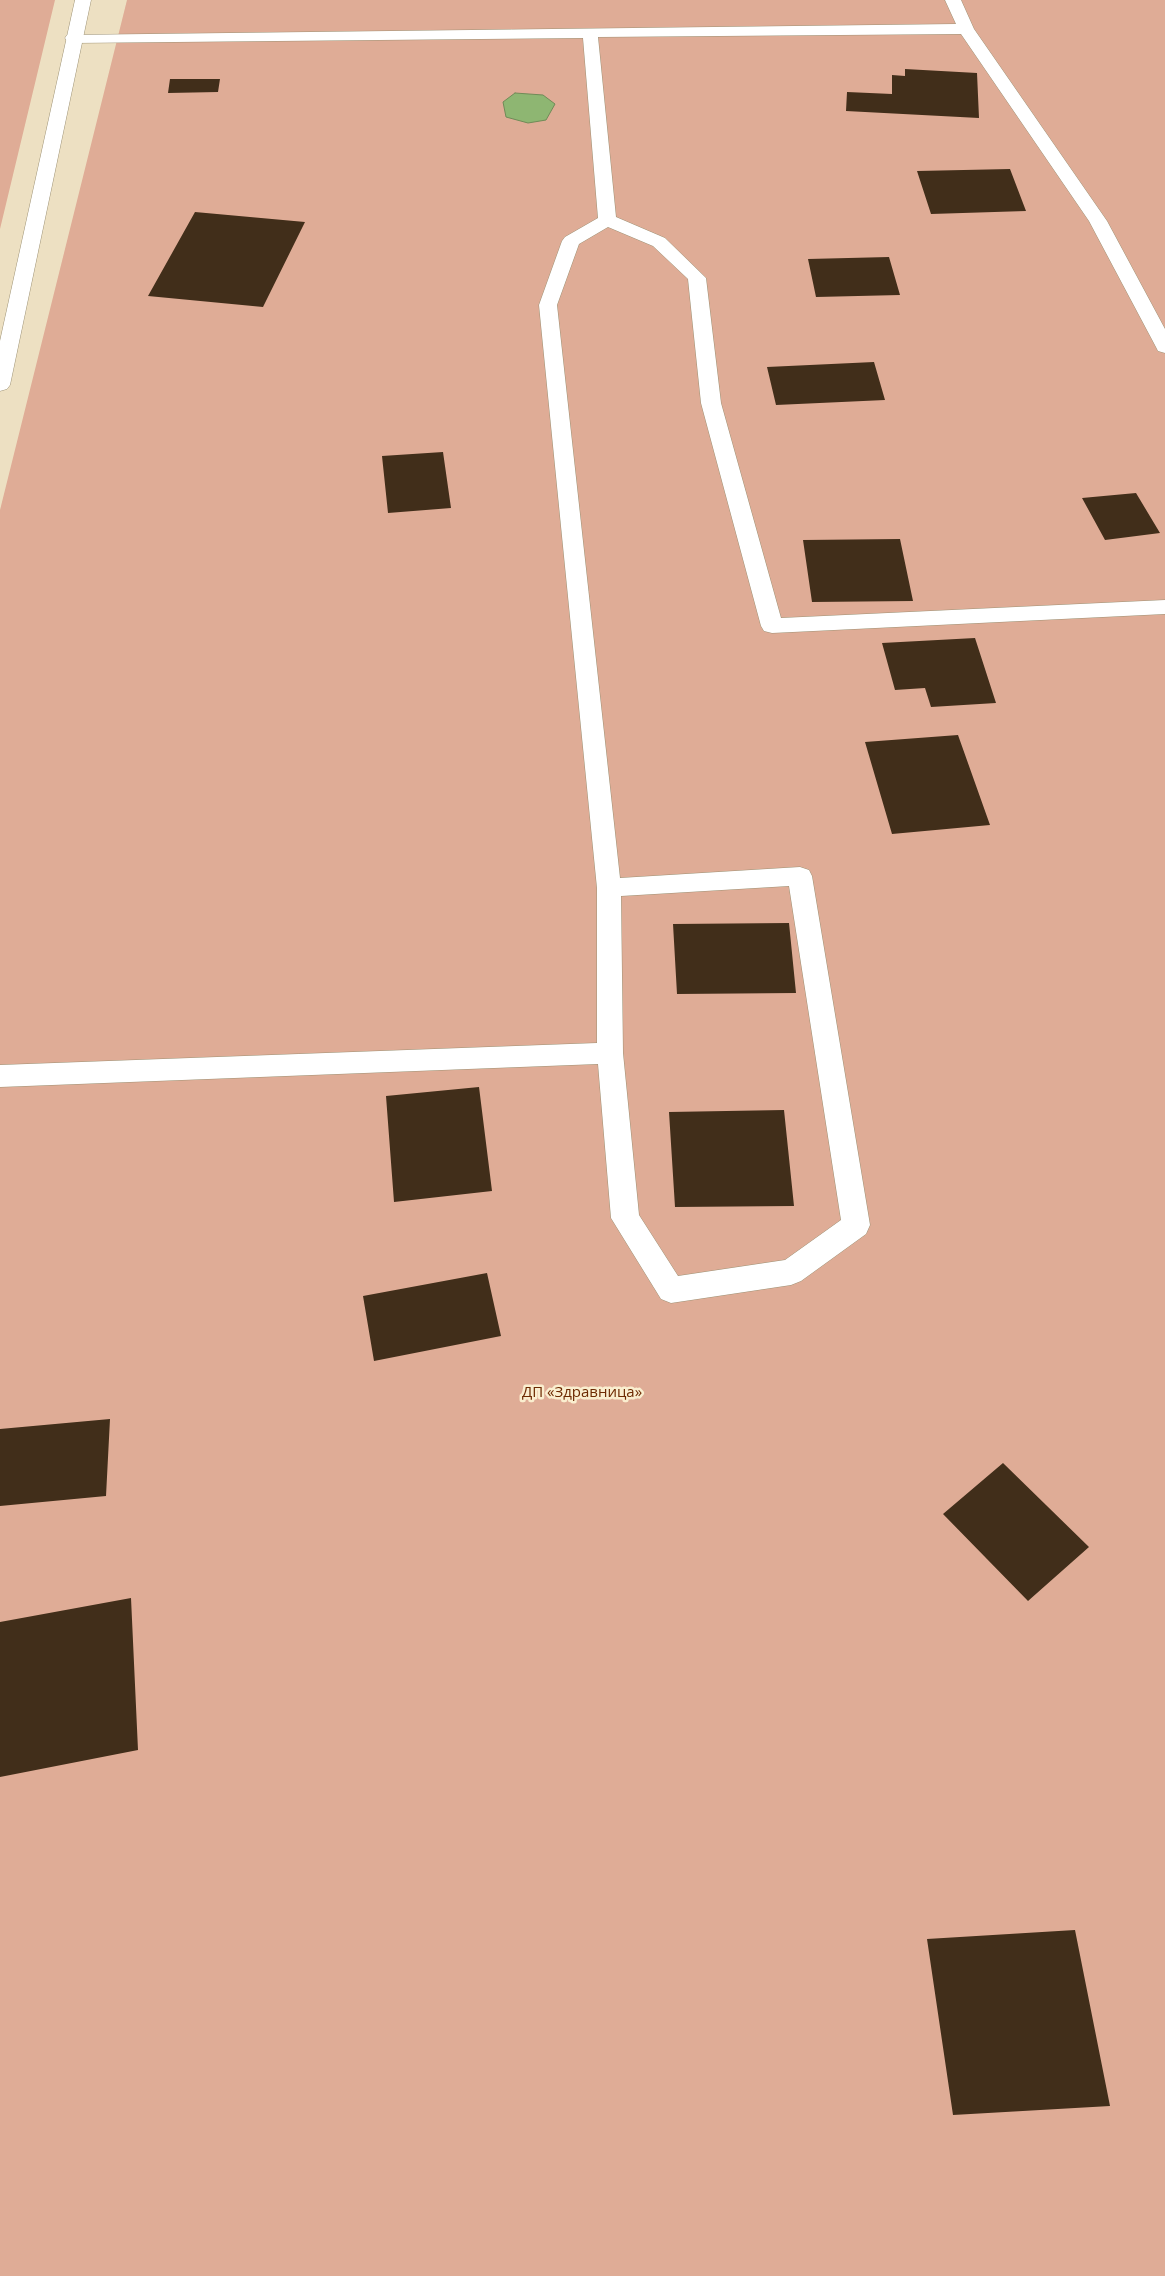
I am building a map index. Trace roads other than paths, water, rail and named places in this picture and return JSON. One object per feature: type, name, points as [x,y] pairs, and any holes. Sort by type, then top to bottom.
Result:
[{"type":"street","points":[[0,385],[82,0]]},
{"type":"street","points":[[953,0],[966,29],[1098,221],[1165,347]]},
{"type":"street","points":[[74,38],[966,29]]},
{"type":"street","points":[[590,33],[607,220]]},
{"type":"street","points":[[607,220],[659,242],[697,278],[711,403],[772,626],[1165,607]]},
{"type":"street","points":[[607,220],[571,241],[548,305],[609,888],[610,1052],[625,1218],[671,1290],[791,1272],[856,1225],[800,876],[609,888]]},
{"type":"street","points":[[0,1076],[610,1052]]},
{"type":"park label","name":"ДП «Здравница»","points":[[582,1393]]}]
